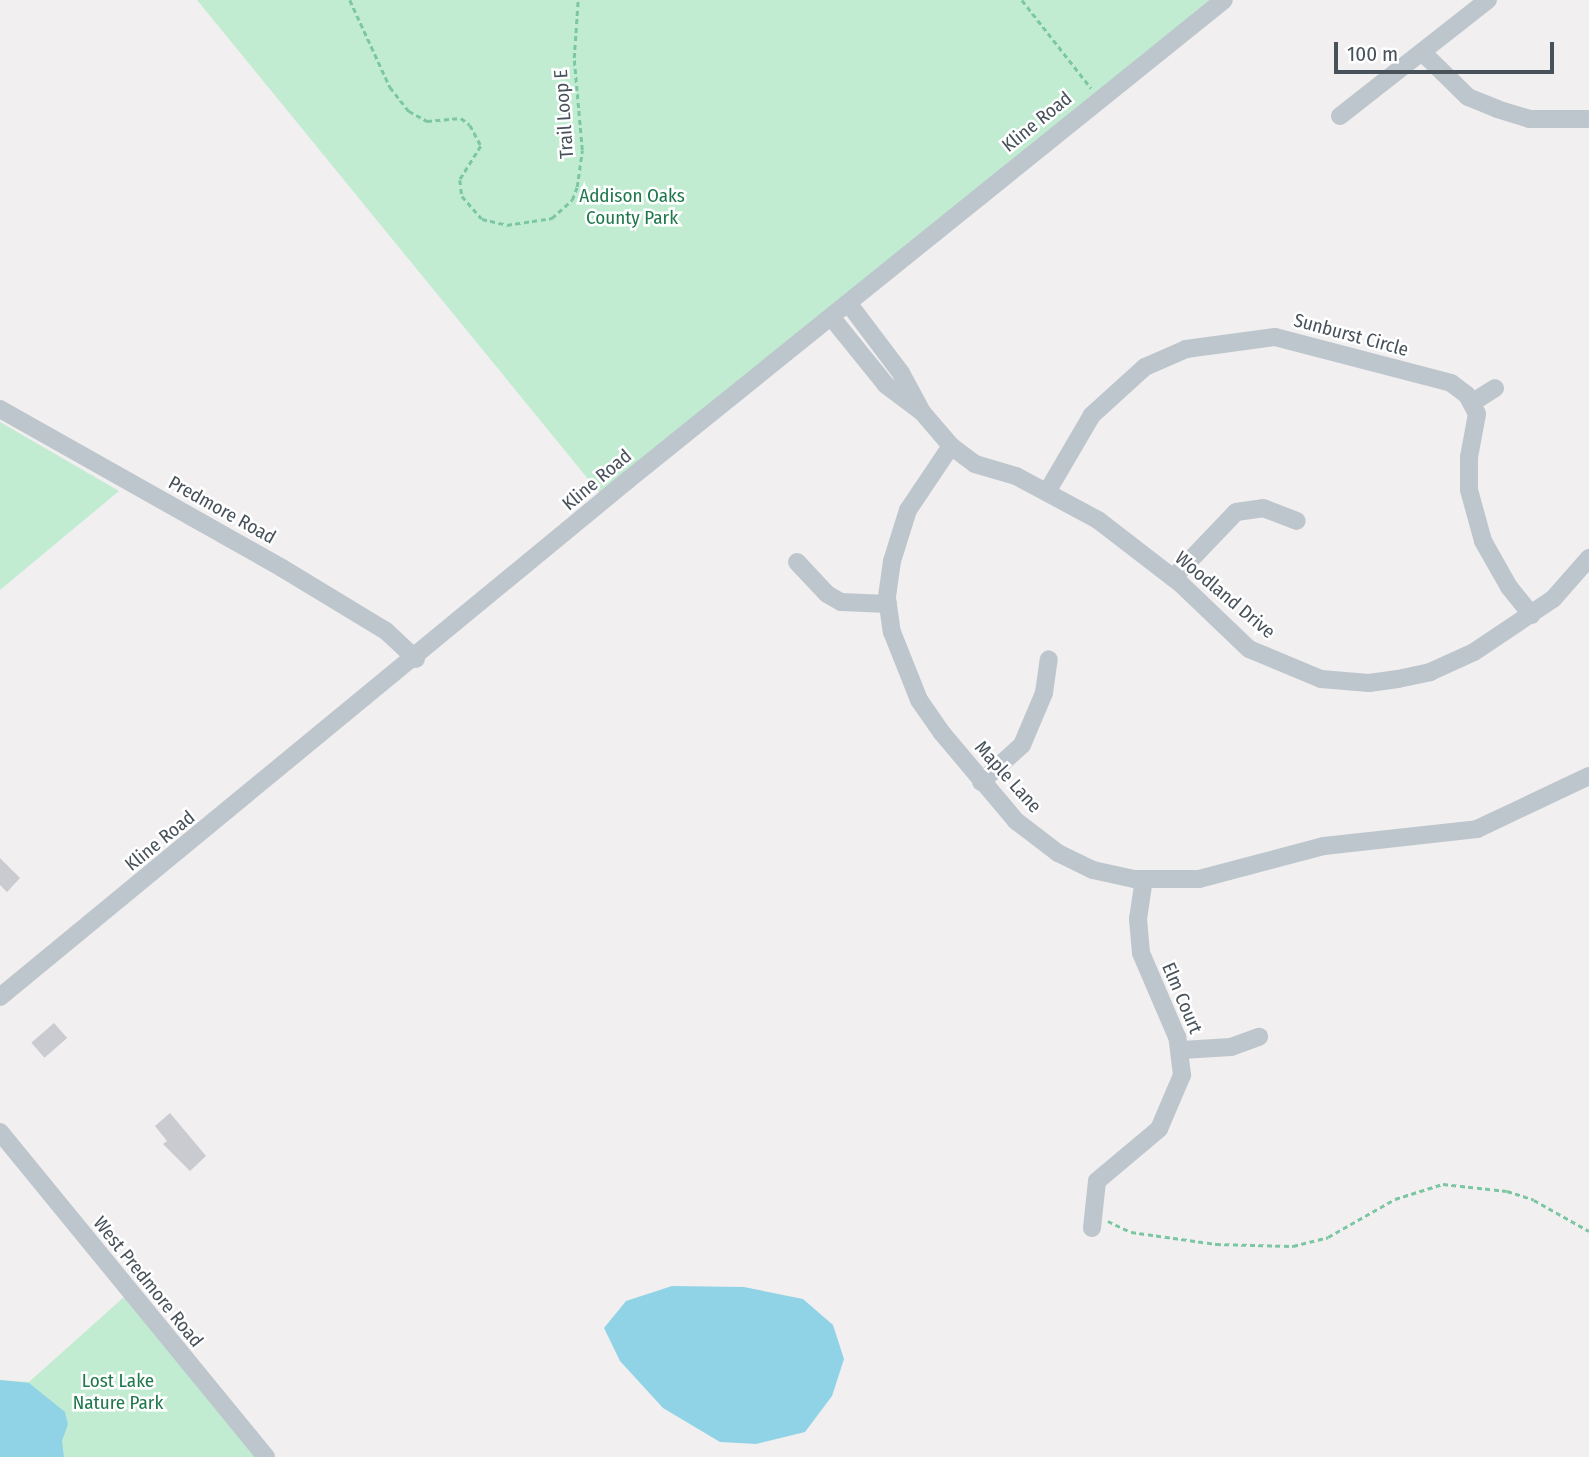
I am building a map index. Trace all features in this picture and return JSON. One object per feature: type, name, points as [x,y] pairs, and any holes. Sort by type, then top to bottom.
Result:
[{"type":"street","name":"Kline Road","points":[[0,997],[416,659],[628,480],[1224,0]]},
{"type":"street","points":[[1340,116],[1488,0]]},
{"type":"street","points":[[1422,52],[1468,97],[1497,109],[1530,119],[1589,119]]},
{"type":"street","name":"Woodland Drive","points":[[849,304],[901,373],[922,412],[951,446],[975,464],[1047,492],[1098,520],[1172,578],[1249,649],[1321,679],[1369,683],[1430,672],[1474,652],[1532,615],[1553,599],[1589,558]]},
{"type":"street","name":"Woodland Drive","points":[[832,318],[886,385],[922,412]]},
{"type":"street","name":"Sunburst Circle","points":[[1047,492],[1092,415],[1145,367],[1186,349],[1275,337],[1451,383],[1473,402]]},
{"type":"street","points":[[1495,388],[1473,402],[1477,414],[1469,457],[1469,490],[1491,560],[1532,615]]},
{"type":"street","name":"Predmore Road","points":[[0,409],[305,582],[386,631],[416,659]]},
{"type":"street","name":"Maple Lane","points":[[951,446],[908,510],[892,561],[888,604],[892,632],[919,700],[981,782],[1016,821],[1058,853],[1093,870],[1144,879],[1199,879],[1324,846],[1477,829],[1589,776]]},
{"type":"street","points":[[1172,578],[1236,512],[1263,508],[1297,520]]},
{"type":"street","points":[[797,562],[827,594],[841,602],[888,604]]},
{"type":"street","points":[[981,782],[1022,745],[1044,693],[1049,659]]},
{"type":"street","name":"Elm Court","points":[[1092,1221],[1097,1181],[1159,1129],[1182,1075],[1182,1050],[1141,953],[1138,919],[1144,879]]},
{"type":"street","name":"Elm Court","points":[[1182,1050],[1231,1047],[1259,1037]]},
{"type":"street","name":"West Predmore Road","points":[[0,1132],[266,1457]]},
{"type":"path","name":"Trail Loop E","points":[[349,0],[390,87],[409,111],[427,121],[461,118],[470,125],[481,146],[460,180],[462,196],[482,219],[507,225],[552,218],[572,200],[579,180],[582,133],[574,58],[578,0]]},
{"type":"path","points":[[1022,0],[1101,99]]},
{"type":"path","points":[[1092,1221],[1131,1232],[1216,1244],[1293,1246],[1328,1237],[1395,1199],[1443,1184],[1507,1191],[1534,1200],[1589,1231]]},
{"type":"green space","name":"Addison Oaks County Park","points":[[197,0],[1227,0],[602,496]]},
{"type":"green space","points":[[0,422],[119,491],[0,590]]},
{"type":"green space","name":"Lost Lake Nature Park","points":[[124,1297],[258,1457],[0,1457],[0,1380],[29,1382]]},
{"type":"water","points":[[672,1286],[744,1287],[803,1299],[833,1325],[844,1359],[832,1396],[805,1432],[756,1444],[720,1442],[663,1408],[620,1361],[604,1328],[626,1301]]},
{"type":"water","points":[[0,1380],[29,1383],[65,1412],[68,1424],[62,1441],[64,1457],[0,1457]]},
{"type":"building","points":[[0,858],[20,878],[7,892],[0,885]]},
{"type":"building","points":[[54,1023],[67,1038],[44,1058],[31,1043]]},
{"type":"building","points":[[170,1113],[206,1156],[190,1171],[163,1144],[167,1141],[155,1126]]}]
